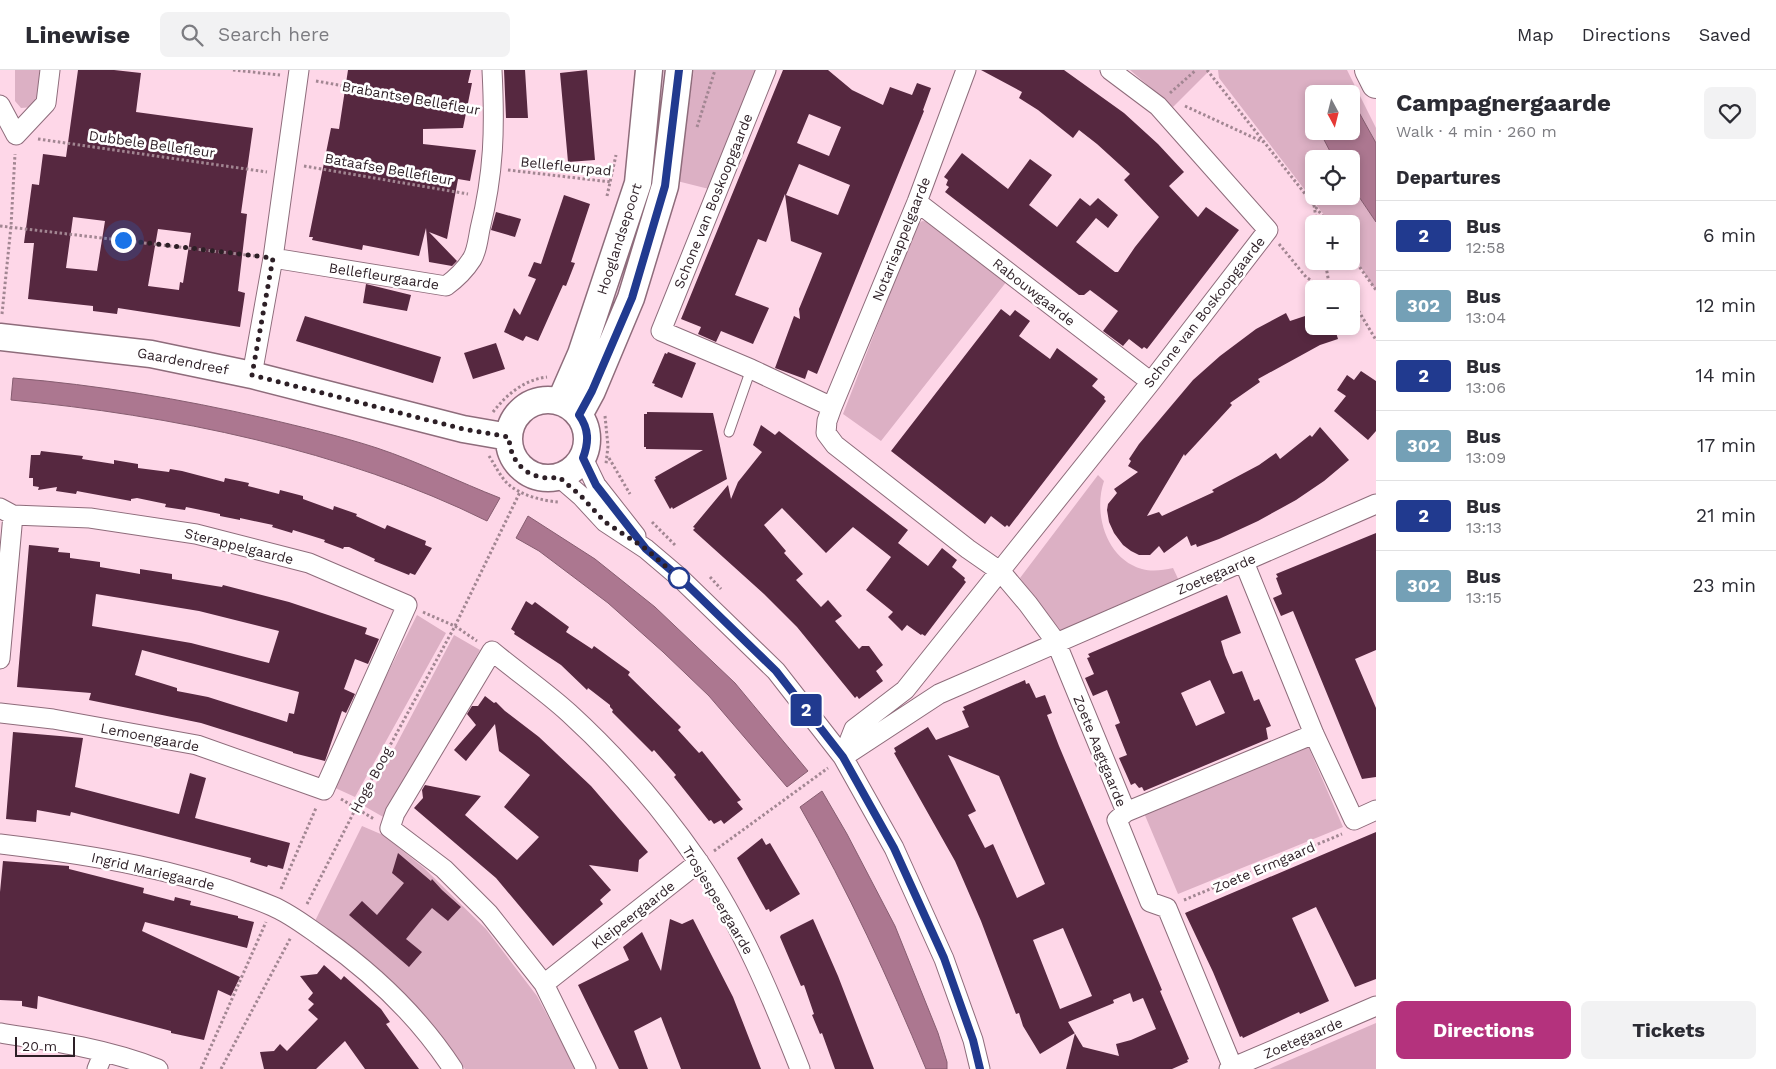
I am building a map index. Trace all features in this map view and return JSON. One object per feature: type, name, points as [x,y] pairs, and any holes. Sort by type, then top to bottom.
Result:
[{"type":"main road","points":[[1370,70],[1376,84]]},
{"type":"street","points":[[0,105],[16,136],[46,103],[50,70]]},
{"type":"street","name":"Bellefleurgaarde","points":[[273,258],[446,286],[459,277],[474,257],[493,169],[494,113],[492,70]]},
{"type":"street","name":"Hooglandsepoort","points":[[575,397],[582,354],[638,183],[649,70]]},
{"type":"street","name":"Hooglandsepoort","points":[[575,397],[632,298],[665,186],[679,70]]},
{"type":"street","name":"Schone van Boskoopgaarde","points":[[750,369],[661,331],[766,70]]},
{"type":"street","name":"Notarisappelgaarde","points":[[966,70],[917,202],[832,406],[826,432],[835,444],[1001,572]]},
{"type":"street","name":"Schone van Boskoopgaarde","points":[[843,757],[854,729],[905,690],[1151,382],[1268,230],[1158,106],[1110,70]]},
{"type":"street","points":[[252,375],[273,258],[299,74]]},
{"type":"street","name":"Rabouwgaarde","points":[[917,202],[1151,382]]},
{"type":"street","name":"Gaardendreef","points":[[0,338],[150,354],[252,375],[454,427],[497,435]]},
{"type":"street","points":[[750,369],[832,406]]},
{"type":"street","points":[[583,458],[572,471],[559,477],[541,478],[528,474],[497,435],[528,405],[548,400],[575,397],[586,427],[587,442],[583,458],[588,490],[605,522],[646,549],[679,577],[776,671],[843,757],[894,848],[944,958],[973,1040],[980,1069]]},
{"type":"street","points":[[559,477],[588,490]]},
{"type":"street","name":"Zoetegaarde","points":[[843,757],[939,694],[1376,504]]},
{"type":"street","points":[[0,659],[7,512]]},
{"type":"street","name":"Sterappelgaarde","points":[[7,512],[90,518],[196,534],[308,563],[407,605]]},
{"type":"street","points":[[1244,562],[1314,734],[1354,820],[1376,810]]},
{"type":"street","name":"Zoete Aagtgaarde","points":[[1001,572],[1056,642],[1126,812],[1117,820],[1150,902],[1167,908]]},
{"type":"street","points":[[324,790],[407,605]]},
{"type":"street","name":"Trosjespeergaarde","points":[[390,828],[395,813],[492,651],[569,713],[651,798],[699,862],[741,934],[776,1008],[800,1069]]},
{"type":"street","name":"Lemoengaarde","points":[[0,713],[53,719],[196,745],[324,790]]},
{"type":"street","points":[[1126,812],[1314,734]]},
{"type":"street","points":[[390,828],[444,869],[489,914],[544,984],[586,1069]]},
{"type":"street","name":"Ingrid Mariegaarde","points":[[0,844],[71,853],[144,867],[220,888],[273,907],[299,921],[376,978],[436,1042],[453,1069]]},
{"type":"street","name":"Kleipeergaarde","points":[[544,984],[699,862]]},
{"type":"street","points":[[1167,908],[1231,1068]]},
{"type":"street","name":"Zoetegaarde","points":[[1231,1068],[1376,1006]]},
{"type":"street","points":[[0,1033],[100,1061],[132,1059],[158,1069]]},
{"type":"lane","points":[[729,432],[750,369]]},
{"type":"path","name":"Brabantse Bellefleur","points":[[233,70],[299,74],[494,113]]},
{"type":"path","points":[[1174,90],[1196,70]]},
{"type":"path","points":[[1207,70],[1305,192]]},
{"type":"path","points":[[1184,105],[1264,142]]},
{"type":"path","name":"Dubbele Bellefleur","points":[[16,136],[285,168]]},
{"type":"path","points":[[0,338],[11,226],[16,136]]},
{"type":"path","points":[[606,201],[616,154]]},
{"type":"path","name":"Bataafse Bellefleur","points":[[285,168],[488,198]]},
{"type":"path","name":"Bellefleurpad","points":[[493,169],[611,182],[638,183]]},
{"type":"path","points":[[0,226],[273,258]]},
{"type":"path","points":[[1268,230],[1310,280]]},
{"type":"path","points":[[1360,267],[1376,290]]},
{"type":"path","points":[[1360,313],[1376,340]]},
{"type":"path","points":[[554,376],[575,397],[604,413],[608,458],[603,473],[588,490],[566,502],[552,502],[520,492],[508,484],[488,454],[497,435],[493,412],[504,398],[523,384],[538,378],[554,376]]},
{"type":"path","name":"Hoge Boog","points":[[221,1069],[356,808],[455,626],[520,492]]},
{"type":"path","points":[[407,605],[466,632]]},
{"type":"path","points":[[699,862],[843,757]]},
{"type":"path","points":[[201,1069],[324,790],[390,828]]},
{"type":"path","name":"Zoete Ermgaard","points":[[1167,908],[1351,830],[1354,820]]},
{"type":"shaded area","points":[[15,70],[44,70],[42,91],[33,107],[21,108],[15,101]]},
{"type":"shaded area","points":[[694,70],[761,70],[713,190],[677,181]]},
{"type":"shaded area","points":[[1130,70],[1210,70],[1173,107]]},
{"type":"shaded area","points":[[1218,70],[1347,70],[1354,85],[1305,85],[1305,140],[1325,140],[1330,150],[1305,150],[1305,190],[1219,78]]},
{"type":"shaded area","points":[[1360,96],[1376,128],[1376,143],[1360,115]]},
{"type":"shaded area","points":[[1360,114],[1376,143],[1376,222],[1360,198],[1360,150],[1329,150],[1324,140],[1360,140]]},
{"type":"shaded area","points":[[1360,198],[1376,222],[1376,291],[1360,266],[1360,215],[1324,215],[1316,205],[1360,205]]},
{"type":"shaded area","points":[[922,221],[931,222],[1007,281],[881,441],[843,414],[916,226]]},
{"type":"shaded area","points":[[13,378],[108,389],[171,399],[307,428],[377,448],[500,498],[487,521],[432,496],[375,474],[315,455],[194,426],[132,415],[11,400]]},
{"type":"shaded area","points":[[1098,475],[1104,481],[1100,507],[1105,533],[1119,556],[1130,564],[1146,570],[1154,571],[1173,568],[1181,585],[1062,632],[1020,578]]},
{"type":"shaded area","points":[[528,516],[595,559],[655,607],[735,683],[808,771],[787,787],[709,696],[663,652],[608,603],[539,551],[516,538]]},
{"type":"shaded area","points":[[417,615],[446,633],[355,797],[331,786]]},
{"type":"shaded area","points":[[454,635],[480,650],[385,818],[364,806]]},
{"type":"shaded area","points":[[1308,746],[1343,827],[1178,894],[1144,813]]},
{"type":"shaded area","points":[[822,791],[847,834],[895,926],[938,1033],[947,1062],[947,1069],[926,1069],[867,936],[835,870],[800,807]]},
{"type":"shaded area","points":[[362,826],[383,835],[424,868],[486,929],[537,996],[576,1069],[465,1069],[424,1015],[375,966],[316,924],[315,921]]},
{"type":"shaded area","points":[[1376,1023],[1376,1069],[1269,1069]]},
{"type":"building","points":[[78,70],[114,70],[141,73],[136,112],[253,128],[241,213],[247,214],[238,291],[245,293],[240,327],[118,308],[117,314],[93,311],[93,306],[28,299],[34,243],[24,243],[32,184],[39,185],[43,154],[66,157]],"holes":[[[73,217],[105,221],[97,271],[66,268]],[[158,229],[191,233],[183,283],[180,282],[179,290],[148,286]]]},
{"type":"building","points":[[348,70],[471,70],[468,83],[472,83],[463,128],[423,129],[423,144],[476,150],[470,181],[458,179],[447,239],[429,232],[457,261],[452,266],[429,262],[426,228],[419,256],[363,245],[362,250],[312,240],[313,237],[309,237],[331,128],[339,129]]},
{"type":"building","points":[[504,70],[525,70],[528,118],[506,118]]},
{"type":"building","points":[[587,70],[595,160],[568,162],[560,73]]},
{"type":"building","points":[[783,70],[828,70],[852,90],[883,105],[890,87],[912,95],[917,83],[931,88],[924,111],[817,374],[808,370],[805,379],[775,368],[794,316],[800,319],[799,309],[822,253],[791,241],[785,194],[766,242],[758,239],[735,295],[769,308],[753,344],[721,331],[716,342],[698,334],[701,327],[681,319]],"holes":[[[809,114],[841,127],[829,156],[797,143]],[[799,164],[850,185],[838,215],[786,195]]]},
{"type":"building","points":[[981,70],[1064,70],[1124,113],[1158,144],[1184,172],[1169,186],[1198,217],[1206,207],[1239,230],[1147,349],[1144,347],[1142,349],[1129,339],[1123,346],[1103,331],[1118,311],[1090,290],[1084,295],[1079,295],[945,192],[949,187],[946,185],[948,180],[944,177],[962,153],[1008,189],[1030,159],[1052,175],[1029,205],[1057,227],[1080,198],[1090,206],[1098,198],[1118,215],[1108,228],[1096,218],[1076,242],[1115,272],[1118,272],[1159,217],[1124,180],[1130,174],[1097,144],[1079,130],[1073,138],[1038,110],[1019,98],[1022,92]]},
{"type":"building","points":[[564,195],[590,204],[571,262],[575,263],[566,286],[563,285],[538,341],[526,336],[523,341],[504,332],[514,308],[520,315],[536,279],[528,276],[534,262],[541,264]]},
{"type":"building","points":[[496,212],[521,219],[515,237],[491,230]]},
{"type":"building","points":[[366,284],[411,295],[407,311],[363,303]]},
{"type":"building","points":[[1001,309],[1010,316],[1015,310],[1030,321],[1019,336],[1050,359],[1057,348],[1098,379],[1092,386],[1105,397],[1106,401],[1009,527],[1007,525],[1005,527],[991,516],[985,524],[891,451]]},
{"type":"building","points":[[1286,313],[1290,321],[1305,316],[1305,335],[1337,335],[1338,339],[1320,345],[1258,379],[1260,382],[1230,403],[1232,405],[1185,456],[1184,454],[1147,516],[1159,512],[1162,516],[1214,492],[1212,490],[1259,465],[1276,453],[1280,459],[1310,435],[1312,437],[1320,427],[1349,460],[1324,481],[1296,500],[1258,521],[1219,539],[1197,547],[1196,544],[1191,546],[1187,536],[1164,553],[1159,546],[1150,555],[1139,555],[1131,551],[1123,545],[1114,533],[1109,522],[1107,510],[1108,504],[1117,493],[1114,489],[1138,472],[1128,466],[1131,461],[1129,459],[1139,444],[1193,380],[1220,356],[1256,329]]},
{"type":"building","points":[[305,316],[441,357],[433,383],[296,341]]},
{"type":"building","points":[[496,343],[505,369],[473,379],[464,353]]},
{"type":"building","points":[[668,352],[696,363],[682,398],[654,386],[655,384],[652,383],[665,353],[667,354]]},
{"type":"building","points":[[1361,371],[1376,381],[1376,431],[1368,440],[1334,411],[1346,396],[1337,390],[1347,375],[1354,380]]},
{"type":"building","points":[[647,412],[713,413],[727,479],[670,509],[654,480],[656,479],[655,477],[703,450],[646,449],[644,447],[644,414],[647,414]]},
{"type":"building","points":[[761,425],[775,435],[779,431],[908,530],[898,543],[928,566],[942,548],[957,560],[952,567],[965,578],[966,582],[925,636],[907,625],[902,631],[888,617],[893,612],[866,590],[891,557],[853,527],[826,553],[782,508],[764,525],[786,551],[784,553],[803,574],[796,580],[821,607],[828,600],[842,616],[835,621],[859,649],[862,646],[869,646],[883,665],[876,671],[883,681],[859,699],[857,696],[855,698],[797,627],[764,594],[693,530],[695,528],[693,527],[728,485],[731,499],[738,482],[762,452],[753,445]]},
{"type":"building","points":[[41,451],[83,456],[82,459],[114,464],[114,460],[138,464],[138,468],[169,472],[170,469],[182,471],[224,482],[225,478],[249,483],[248,486],[279,494],[280,490],[303,496],[303,499],[333,510],[334,506],[357,514],[356,516],[385,529],[387,525],[426,541],[425,545],[432,548],[415,575],[410,573],[409,575],[374,561],[375,559],[349,547],[344,547],[343,549],[324,542],[325,540],[293,530],[292,533],[272,527],[273,525],[220,516],[220,514],[186,507],[185,510],[165,507],[166,504],[137,498],[131,499],[131,501],[77,491],[76,494],[56,491],[57,487],[38,490],[39,487],[33,486],[33,478],[29,478],[31,455],[40,455]]},
{"type":"building","points":[[1376,533],[1376,650],[1355,659],[1376,708],[1376,777],[1362,779],[1293,611],[1281,616],[1273,598],[1282,594],[1276,574]]},
{"type":"building","points":[[29,545],[59,548],[58,552],[70,553],[70,558],[100,562],[100,567],[140,574],[140,569],[172,574],[172,579],[222,587],[223,585],[289,602],[367,628],[365,634],[379,639],[368,664],[355,659],[344,689],[355,694],[346,713],[342,711],[325,761],[293,753],[201,723],[89,700],[91,693],[17,687]],"holes":[[[96,594],[199,611],[279,631],[269,663],[191,643],[92,626]],[[142,650],[299,692],[294,714],[289,713],[287,722],[208,697],[177,691],[177,688],[135,675]]]},
{"type":"building","points":[[1227,595],[1241,633],[1221,641],[1233,674],[1242,671],[1254,701],[1259,699],[1271,726],[1266,728],[1268,739],[1144,791],[1142,787],[1139,788],[1135,783],[1131,785],[1119,758],[1127,755],[1115,725],[1120,723],[1107,690],[1093,696],[1085,678],[1094,674],[1087,658],[1090,657],[1088,654]],"holes":[[[1210,680],[1225,713],[1196,726],[1181,693]]]},
{"type":"building","points":[[526,601],[532,605],[535,602],[569,627],[566,632],[592,649],[594,646],[630,672],[628,675],[681,727],[678,730],[699,753],[702,751],[741,800],[737,802],[743,809],[724,824],[721,820],[714,824],[711,820],[709,821],[674,777],[676,775],[654,750],[652,752],[612,712],[613,710],[610,705],[588,688],[587,690],[561,665],[514,634],[515,632],[511,629]]},
{"type":"building","points":[[1025,680],[1026,684],[1029,683],[1036,698],[1045,695],[1052,713],[1047,715],[1059,746],[1162,990],[1160,991],[1189,1059],[1187,1060],[1188,1062],[1172,1069],[1066,1069],[1075,1033],[1040,1054],[1023,1026],[1019,1013],[1016,1014],[981,921],[955,861],[894,753],[896,752],[894,748],[928,727],[936,740],[969,727],[962,711],[965,710],[963,707]],"holes":[[[948,755],[999,776],[1045,884],[1017,898],[993,844],[985,848],[968,815],[976,811]],[[1063,928],[1092,996],[1060,1009],[1033,940]],[[1130,993],[1133,1002],[1143,998],[1156,1029],[1131,1040],[1116,1044],[1119,1056],[1083,1047],[1068,1022],[1114,1003],[1113,1000]]]},
{"type":"building","points":[[485,696],[494,703],[496,702],[539,737],[591,786],[648,852],[639,860],[638,872],[589,865],[611,890],[600,900],[603,904],[553,946],[496,878],[414,808],[423,798],[422,790],[425,785],[481,796],[465,815],[517,860],[539,837],[504,807],[530,775],[499,751],[495,724],[466,761],[454,750],[476,725],[467,714],[472,706],[478,706]]},
{"type":"building","points":[[13,732],[83,738],[75,787],[179,814],[190,773],[206,778],[195,818],[290,843],[283,869],[250,862],[251,858],[71,812],[70,816],[37,810],[36,822],[6,819]]},
{"type":"building","points":[[1376,832],[1376,979],[1355,987],[1316,907],[1292,918],[1329,1001],[1300,1014],[1299,1012],[1243,1038],[1242,1036],[1240,1037],[1213,972],[1185,913]]},
{"type":"building","points":[[762,838],[766,845],[770,843],[800,894],[770,912],[769,909],[766,910],[737,858]]},
{"type":"building","points":[[398,853],[431,881],[432,879],[461,907],[448,921],[432,908],[419,923],[406,939],[422,952],[409,967],[349,915],[362,901],[377,915],[404,883],[392,873]]},
{"type":"building","points":[[3,861],[69,866],[69,869],[144,888],[143,893],[174,901],[175,897],[191,901],[190,905],[238,916],[238,918],[254,922],[247,948],[145,922],[142,931],[240,977],[231,996],[218,990],[204,1040],[171,1033],[171,1031],[38,996],[37,1009],[22,1006],[22,1001],[0,1000],[0,892]]},
{"type":"building","points":[[670,919],[682,924],[693,919],[733,997],[761,1069],[681,1069],[661,1017],[634,1031],[648,1069],[619,1069],[578,985],[629,960],[623,947],[642,932],[661,971]]},
{"type":"building","points":[[813,919],[838,976],[874,1069],[835,1069],[822,1033],[820,1034],[812,1015],[814,1014],[804,985],[801,986],[780,937]]},
{"type":"building","points":[[324,965],[341,980],[344,976],[381,1009],[390,1022],[386,1024],[419,1069],[365,1069],[345,1041],[316,1069],[264,1069],[260,1052],[274,1051],[280,1044],[287,1051],[318,1019],[308,1010],[314,1004],[308,999],[313,993],[300,976],[317,974]]},
{"type":"bus line","name":"2","points":[[679,70],[665,186],[632,298],[592,391],[579,415],[586,427],[587,435],[586,450],[583,458],[596,485],[646,549],[679,577],[776,671],[843,757],[894,848],[944,958],[973,1040],[980,1069]]},
{"type":"route","points":[[123,240],[273,258],[252,375],[463,429],[509,437],[509,448],[516,463],[528,474],[541,478],[559,477],[581,496],[605,522],[646,549],[679,578]]}]
